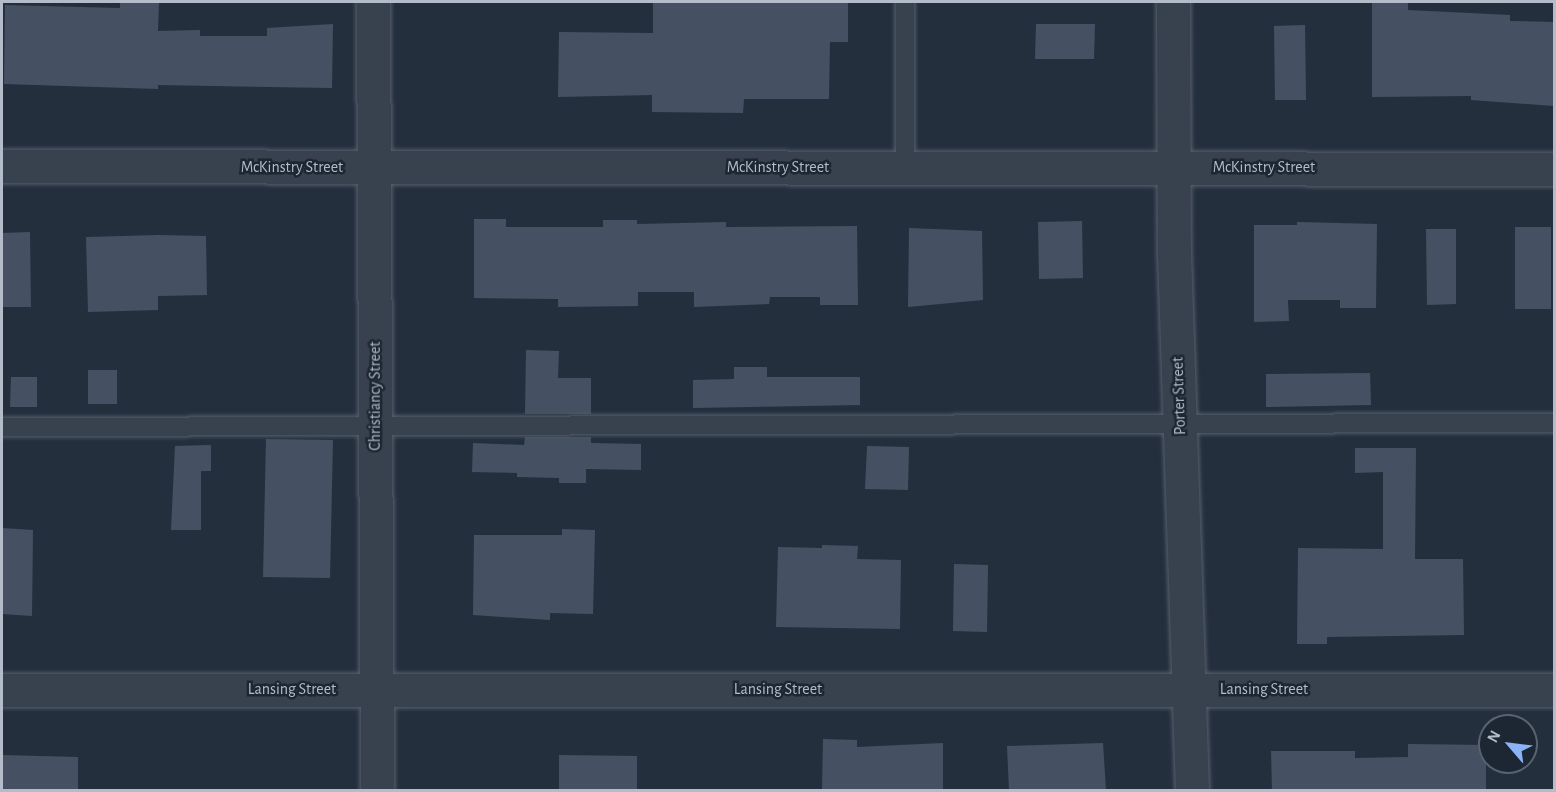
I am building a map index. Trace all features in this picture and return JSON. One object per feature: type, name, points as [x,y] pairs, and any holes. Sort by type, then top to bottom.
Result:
[{"type":"street","name":"Christiancy Street","points":[[373,2],[377,790]]},
{"type":"street","name":"Porter Street","points":[[1173,2],[1180,426],[1192,790]]},
{"type":"street","name":"McKinstry Street","points":[[2,166],[1174,166],[1554,169]]},
{"type":"street","name":"Lansing Street","points":[[2,690],[1554,690]]},
{"type":"lane","points":[[905,2],[905,166]]},
{"type":"lane","points":[[2,427],[1180,426],[1554,423]]},
{"type":"building","points":[[120,2],[159,2],[158,31],[200,30],[200,36],[267,36],[267,28],[333,24],[332,88],[158,85],[158,89],[4,84],[5,5],[120,8]]},
{"type":"building","points":[[653,2],[848,2],[848,42],[830,42],[829,99],[744,99],[743,113],[652,112],[652,95],[558,97],[559,32],[653,33]]},
{"type":"building","points":[[1372,2],[1408,2],[1408,10],[1510,15],[1510,21],[1554,22],[1554,106],[1471,100],[1471,96],[1372,97]]},
{"type":"building","points":[[1036,24],[1095,24],[1094,59],[1035,59]]},
{"type":"building","points":[[1305,25],[1306,100],[1275,100],[1274,26]]},
{"type":"building","points":[[474,219],[506,219],[506,227],[603,227],[603,220],[637,220],[637,224],[726,222],[726,227],[857,226],[858,305],[820,305],[820,297],[770,297],[769,304],[694,307],[694,292],[638,292],[638,306],[558,307],[558,299],[474,298]]},
{"type":"building","points":[[1082,221],[1083,278],[1039,279],[1038,222]]},
{"type":"building","points":[[1297,222],[1377,224],[1376,308],[1340,308],[1340,300],[1288,300],[1289,321],[1254,322],[1254,225],[1297,225]]},
{"type":"building","points":[[1515,227],[1551,227],[1551,309],[1515,309]]},
{"type":"building","points":[[909,228],[982,231],[983,300],[908,307]]},
{"type":"building","points":[[1426,229],[1456,229],[1456,304],[1427,305]]},
{"type":"building","points":[[30,232],[31,307],[2,307],[2,233]]},
{"type":"building","points":[[206,236],[207,295],[158,296],[158,310],[88,312],[86,237]]},
{"type":"building","points":[[526,350],[559,351],[558,378],[591,378],[591,414],[525,414]]},
{"type":"building","points":[[734,367],[767,367],[767,377],[860,377],[860,405],[693,408],[693,380],[734,379]]},
{"type":"building","points":[[88,370],[117,370],[117,404],[88,404]]},
{"type":"building","points":[[1370,373],[1371,405],[1266,407],[1266,374]]},
{"type":"building","points":[[11,377],[37,377],[37,407],[10,407]]},
{"type":"building","points":[[525,437],[591,437],[591,443],[641,444],[641,470],[586,469],[586,483],[559,483],[559,478],[517,477],[517,473],[472,472],[473,443],[524,445]]},
{"type":"building","points":[[266,439],[333,440],[330,578],[263,577]]},
{"type":"building","points":[[211,445],[211,471],[201,471],[201,530],[171,530],[175,446]]},
{"type":"building","points":[[867,446],[909,447],[908,490],[865,489]]},
{"type":"building","points":[[1355,448],[1416,448],[1415,559],[1463,559],[1464,635],[1327,637],[1327,644],[1297,644],[1298,548],[1383,549],[1383,472],[1355,473]]},
{"type":"building","points":[[2,528],[33,530],[32,616],[2,614]]},
{"type":"building","points":[[562,529],[595,530],[593,614],[550,613],[550,620],[473,615],[474,535],[562,535]]},
{"type":"building","points":[[822,545],[858,546],[857,559],[901,560],[900,629],[776,627],[778,547],[822,548]]},
{"type":"building","points":[[954,564],[988,565],[987,632],[953,631]]},
{"type":"building","points":[[823,739],[857,740],[857,747],[943,743],[943,790],[822,790]]},
{"type":"building","points":[[1103,743],[1106,790],[1009,790],[1007,746]]},
{"type":"building","points":[[1408,744],[1478,745],[1478,774],[1486,774],[1486,790],[1272,790],[1271,751],[1355,751],[1355,758],[1408,757]]},
{"type":"building","points":[[2,755],[78,757],[78,790],[2,790]]},
{"type":"building","points":[[559,755],[637,756],[637,790],[559,790]]}]
